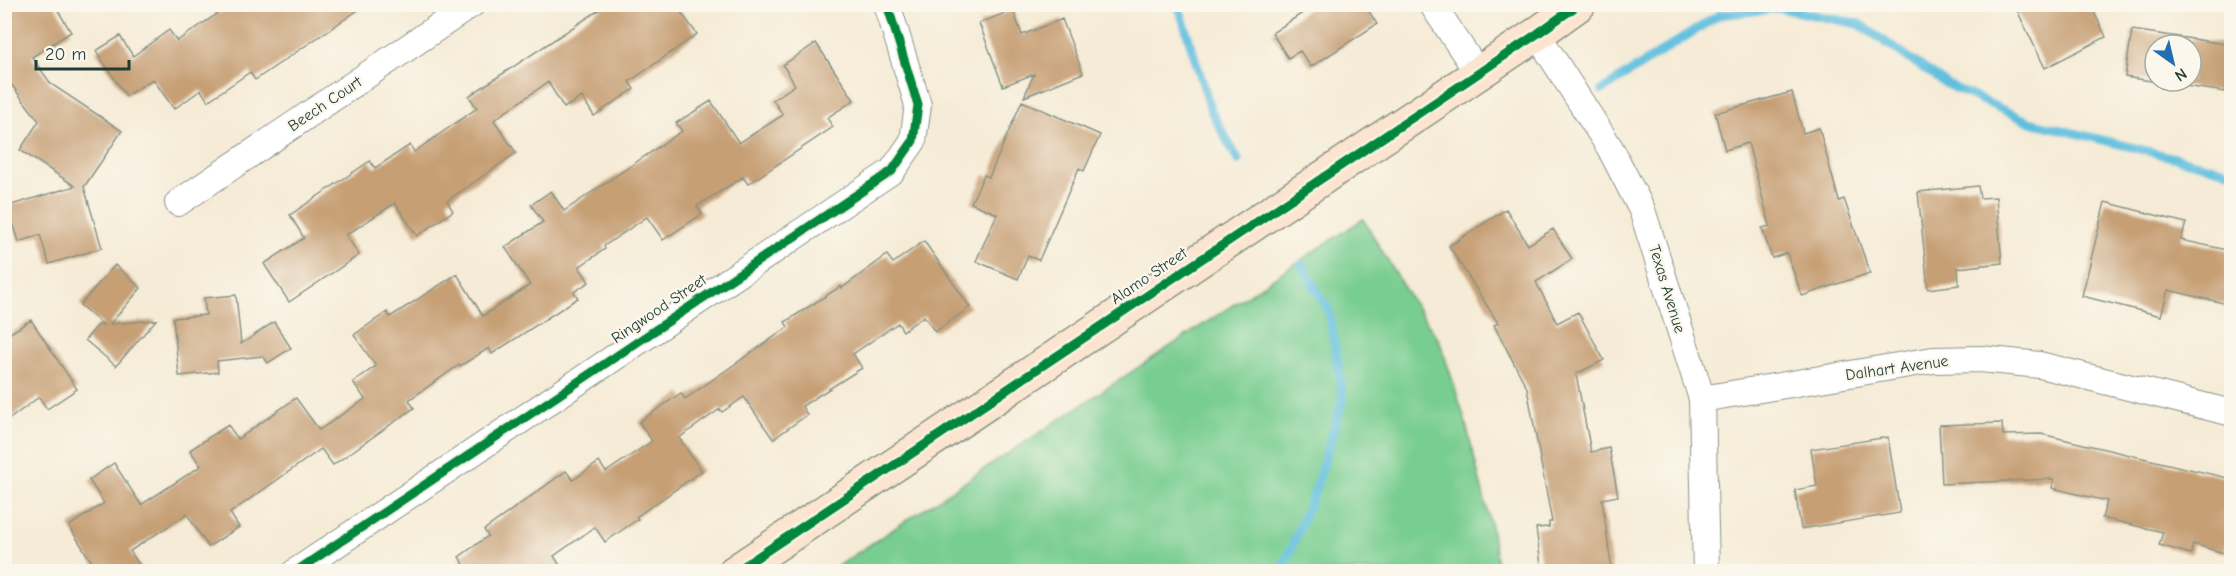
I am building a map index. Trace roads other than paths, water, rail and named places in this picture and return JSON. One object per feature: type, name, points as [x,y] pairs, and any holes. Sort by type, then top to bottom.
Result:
[{"type":"main road","name":"Alamo Street","points":[[735,572],[1478,74],[1578,4]]},
{"type":"street","name":"Beech Court","points":[[178,203],[472,4]]},
{"type":"street","name":"Ringwood Street","points":[[295,572],[892,171],[913,141],[918,105],[887,4]]},
{"type":"street","points":[[1431,4],[1478,74]]},
{"type":"street","name":"Texas Avenue","points":[[1537,34],[1610,148],[1642,210],[1702,399],[1706,572]]},
{"type":"street","name":"Dalhart Avenue","points":[[1702,399],[1933,360],[1981,359],[2040,365],[2232,413]]},
{"type":"waterway","points":[[1178,4],[1212,113],[1238,160]]},
{"type":"waterway","points":[[1602,90],[1719,15],[1779,8],[1859,24],[1948,85],[2030,122],[2232,172]]},
{"type":"waterway","points":[[1281,572],[1316,488],[1343,398],[1329,311],[1301,264]]}]
